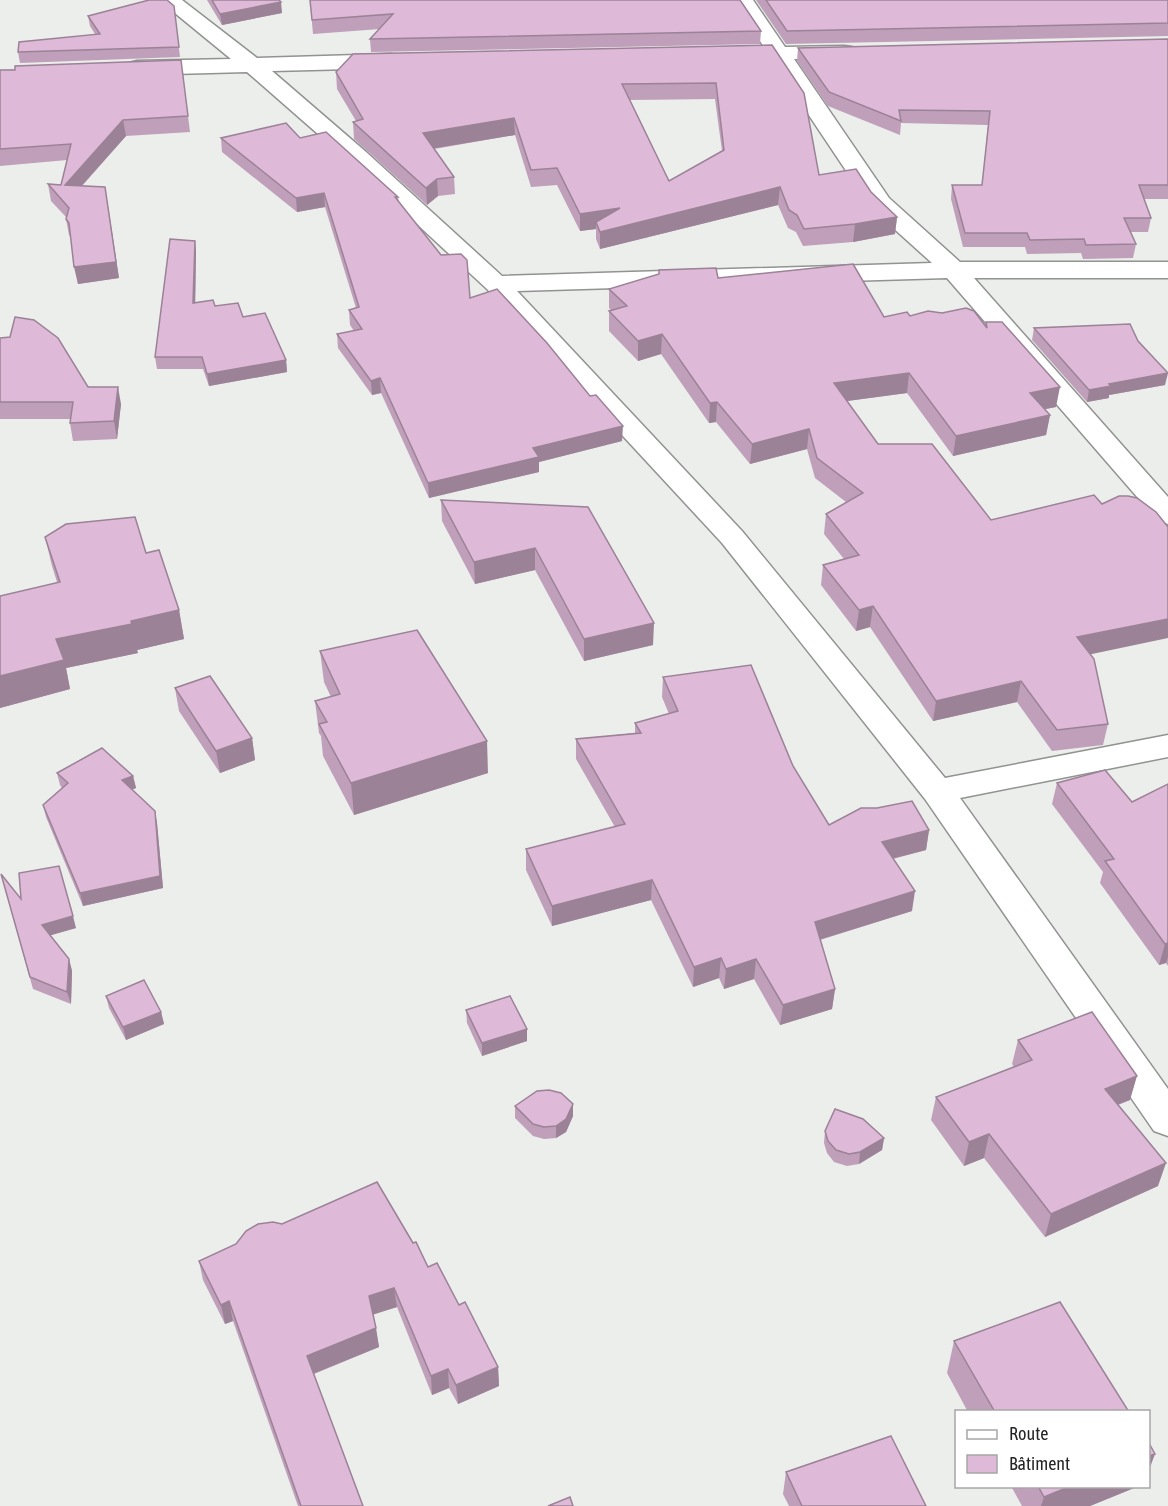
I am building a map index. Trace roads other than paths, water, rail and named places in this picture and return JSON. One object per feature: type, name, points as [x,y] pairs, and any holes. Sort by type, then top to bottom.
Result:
[{"type":"street","points":[[168,0],[251,64],[358,157],[496,284],[732,537],[937,792],[1168,1120]]},
{"type":"street","points":[[742,0],[880,203],[954,270],[1168,515]]},
{"type":"street","points":[[719,54],[861,51]]},
{"type":"street","points":[[120,69],[407,61]]},
{"type":"street","points":[[496,284],[954,270],[1168,270]]},
{"type":"street","points":[[937,792],[1168,746]]}]
